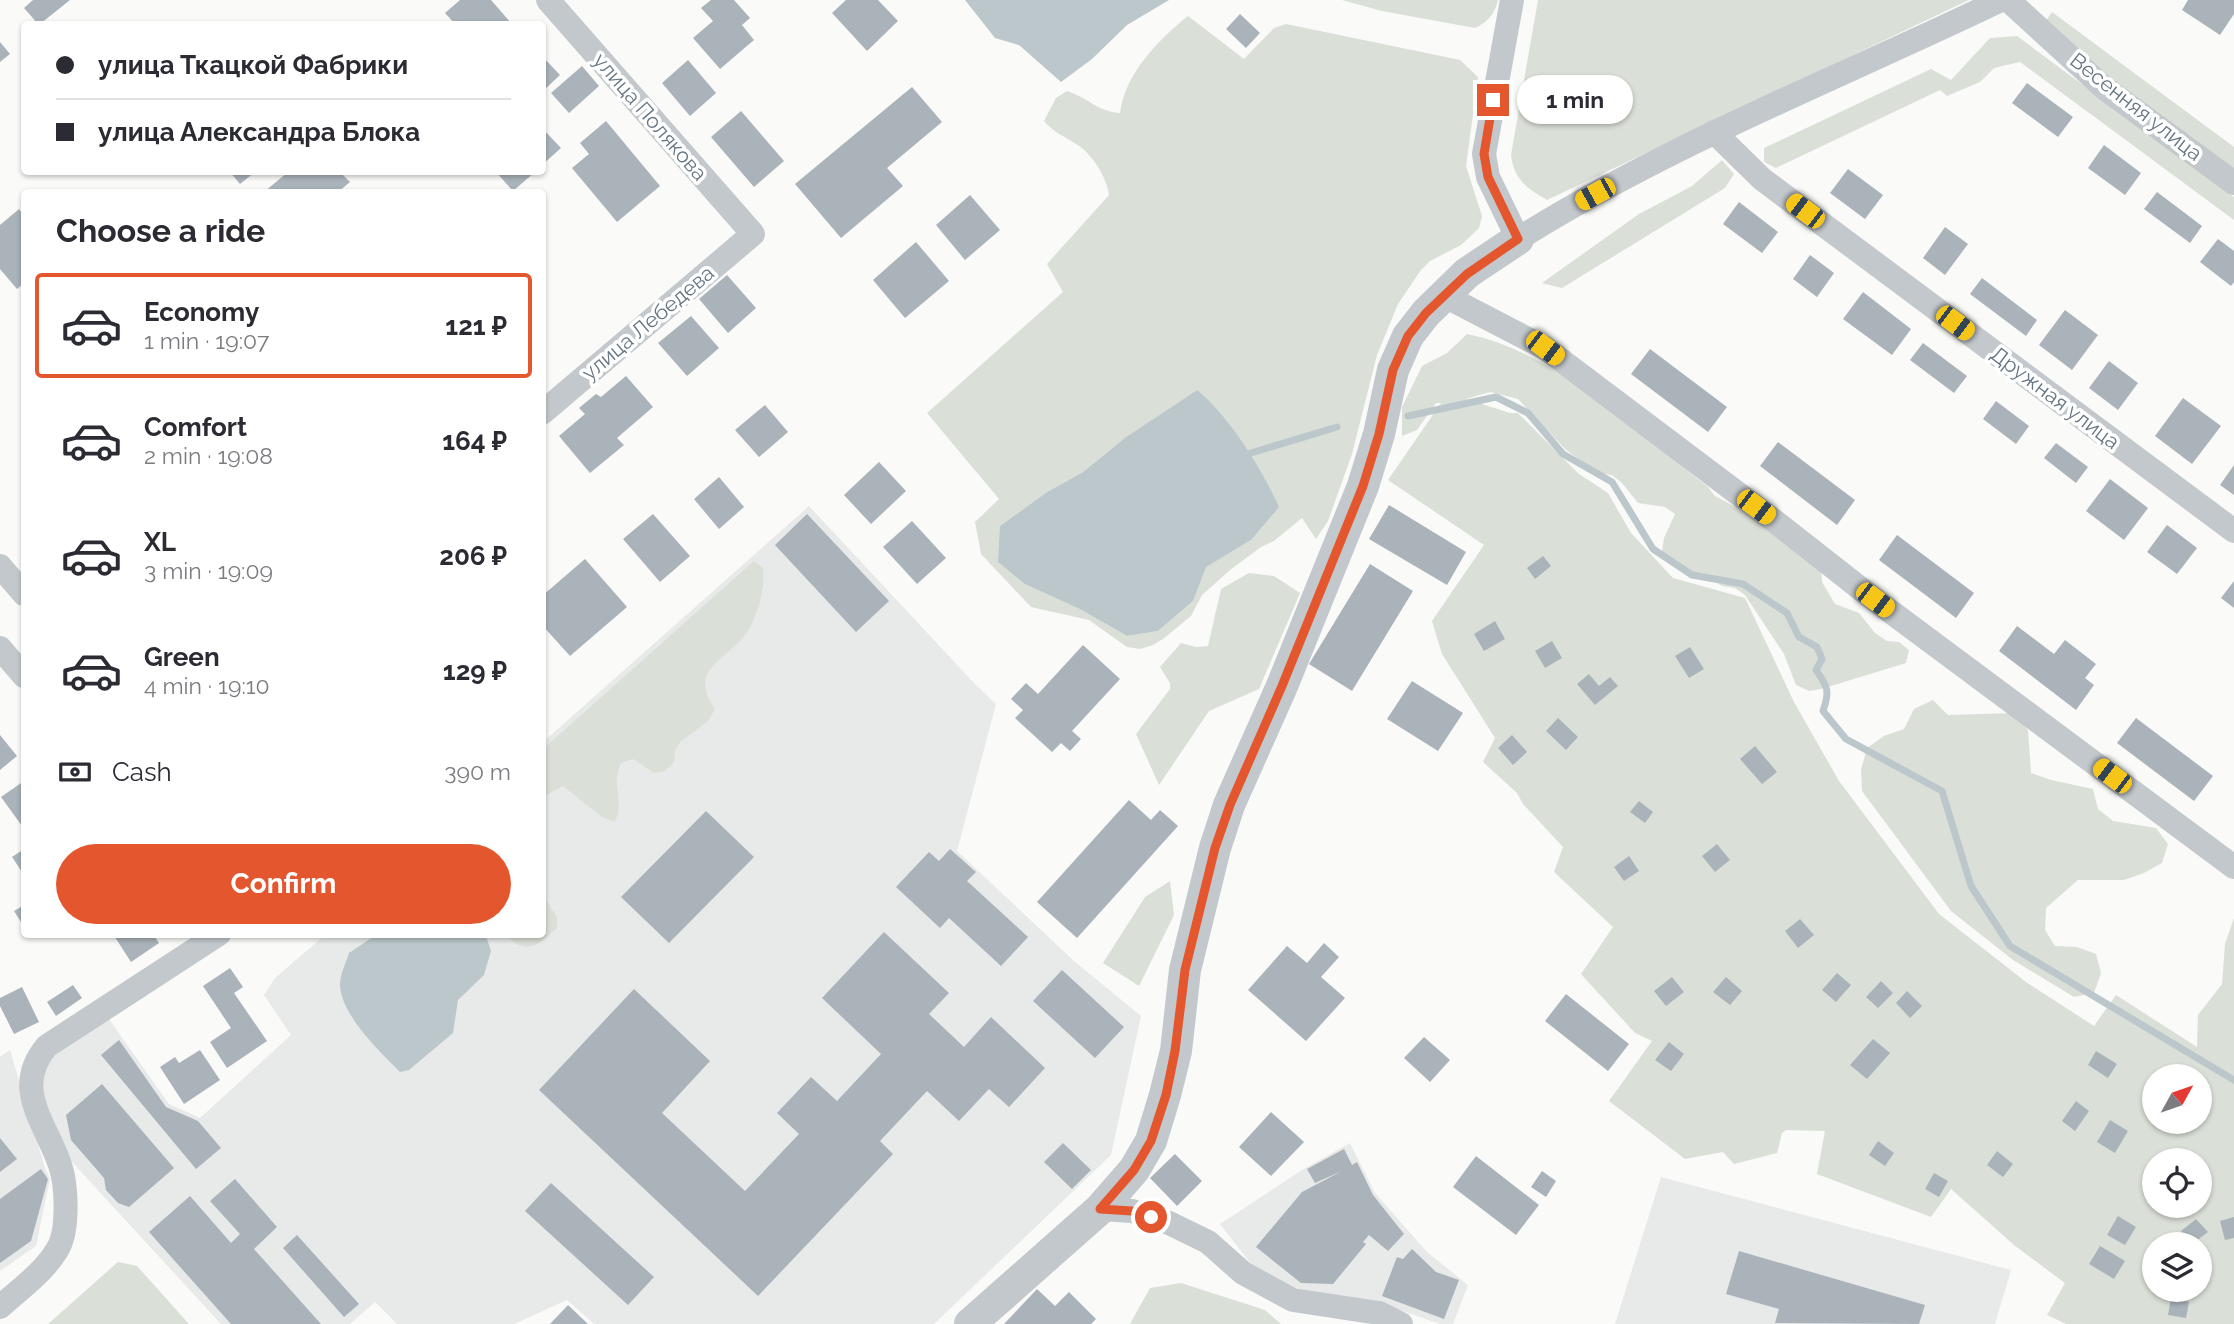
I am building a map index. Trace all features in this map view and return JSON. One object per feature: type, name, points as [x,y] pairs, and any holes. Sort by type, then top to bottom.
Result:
[{"type":"street","name":"улица Полякова","points":[[548,0],[752,234]]},
{"type":"street","points":[[1511,0],[1484,154],[1488,177],[1518,239]]},
{"type":"street","points":[[970,1324],[1100,1209],[1134,1170],[1151,1141],[1166,1095],[1175,1051],[1185,970],[1205,880],[1230,805],[1282,686],[1363,486],[1379,434],[1393,370],[1408,336],[1443,295],[1475,267],[1518,239],[1635,172],[1714,132],[2001,0]]},
{"type":"street","name":"Весенняя улица","points":[[2008,0],[2103,87],[2234,183]]},
{"type":"street","name":"Дружная улица","points":[[1714,132],[1762,179],[2234,531]]},
{"type":"street","name":"улица Лебедева","points":[[546,409],[752,234]]},
{"type":"street","points":[[1443,295],[1545,348],[1875,600],[2234,867]]},
{"type":"street","points":[[0,566],[21,590]]},
{"type":"street","points":[[0,648],[21,672]]},
{"type":"street","points":[[0,1307],[35,1276],[58,1249],[66,1220],[61,1167],[33,1107],[32,1074],[37,1057],[47,1045],[213,938]]},
{"type":"street","points":[[1100,1209],[1132,1211],[1169,1223],[1208,1242],[1243,1273],[1293,1300],[1379,1313],[1401,1324]]},
{"type":"shaded area","points":[[965,0],[1169,0],[1127,25],[1092,59],[1061,82],[1019,45],[995,38]]},
{"type":"shaded area","points":[[1342,0],[1498,0],[1490,17],[1475,28],[1382,11]]},
{"type":"shaded area","points":[[1538,0],[1969,0],[1547,200],[1533,192],[1518,177],[1511,155]]},
{"type":"shaded area","points":[[2052,12],[2234,147],[2234,172],[2109,81],[2045,22]]},
{"type":"shaded area","points":[[1188,16],[1244,59],[1274,28],[1286,24],[1460,60],[1478,77],[1466,166],[1482,216],[1479,228],[1461,245],[1430,261],[1421,270],[1398,304],[1377,355],[1352,454],[1328,521],[1316,539],[1302,518],[1274,541],[1261,547],[1230,570],[1202,595],[1191,616],[1163,639],[1140,649],[1127,647],[1089,620],[1031,607],[981,554],[975,522],[999,499],[927,413],[1063,292],[1047,264],[1109,195],[1102,174],[1088,153],[1044,121],[1056,98],[1067,91],[1105,110],[1120,113],[1123,99],[1136,71]],"holes":[[[1197,390],[1251,540],[1205,567],[1193,601],[1158,631],[1127,636],[1078,608],[1000,526],[1047,492],[1083,472],[1126,437]]]},
{"type":"shaded area","points":[[2017,36],[2234,197],[2234,220],[2020,62],[1994,68],[1980,82],[1947,96],[1940,90],[1776,168],[1764,162],[1764,148],[1931,69],[1951,80],[1990,38]]},
{"type":"shaded area","points":[[1722,160],[1734,174],[1725,188],[1562,288],[1542,283],[1639,214],[1692,186]]},
{"type":"shaded area","points":[[1467,334],[1500,343],[1564,376],[1624,419],[1707,486],[1715,496],[1749,514],[1821,569],[1822,582],[1835,604],[1859,613],[1875,633],[1887,641],[1899,642],[1909,650],[1906,663],[1821,689],[1809,691],[1796,685],[1784,654],[1745,595],[1735,588],[1722,586],[1709,578],[1684,570],[1662,551],[1664,538],[1675,514],[1665,507],[1638,503],[1612,475],[1597,473],[1565,449],[1518,399],[1490,392],[1466,399],[1518,413],[1579,474],[1608,493],[1631,533],[1673,578],[1745,598],[1794,702],[1839,781],[1939,914],[2026,982],[2094,1026],[2116,995],[2197,1047],[2198,1015],[2222,984],[2225,944],[2234,918],[2234,1324],[2066,1324],[2047,1315],[2065,1283],[2014,1245],[1951,1189],[1931,1217],[1817,1174],[1825,1131],[1786,1130],[1782,1133],[1777,1153],[1734,1164],[1723,1152],[1685,1159],[1609,1101],[1652,1041],[1635,1033],[1581,974],[1613,927],[1554,872],[1563,847],[1523,804],[1517,793],[1483,762],[1495,738],[1442,654],[1432,621],[1484,545],[1388,480],[1441,403],[1436,403],[1417,430],[1402,436],[1402,407],[1422,366],[1447,353]]},
{"type":"shaded area","points":[[1197,390],[1221,414],[1244,444],[1279,507],[1251,540],[1206,567],[1193,601],[1158,631],[1127,636],[1078,608],[1025,584],[998,562],[1000,526],[1047,492],[1083,472],[1126,437]]},
{"type":"shaded area","points":[[809,506],[996,704],[957,851],[1074,961],[1141,1016],[1111,1155],[934,1324],[594,1324],[567,1300],[514,1324],[397,1324],[375,1302],[350,1324],[221,1324],[72,1162],[45,1119],[42,1087],[45,1069],[62,1046],[108,1018],[169,1104],[200,1118],[291,1035],[264,995],[275,978],[322,938],[546,938],[546,739]]},
{"type":"shaded area","points":[[754,561],[763,568],[762,593],[749,628],[707,675],[707,696],[715,709],[708,721],[680,742],[675,751],[674,762],[665,771],[654,773],[633,759],[621,763],[617,778],[619,806],[615,822],[602,817],[563,786],[546,795],[546,746]]},
{"type":"shaded area","points":[[1249,573],[1274,576],[1300,593],[1259,689],[1209,711],[1159,785],[1136,734],[1170,689],[1170,683],[1160,667],[1181,643],[1196,647],[1208,646],[1221,589]]},
{"type":"shaded area","points":[[1933,700],[1948,715],[2013,713],[2028,730],[2031,773],[2093,789],[2098,809],[2113,821],[2156,828],[2168,844],[2162,863],[2144,873],[2124,880],[2078,880],[2046,908],[2045,930],[2055,946],[2077,947],[2096,954],[2101,973],[2094,993],[2074,997],[2013,960],[1951,911],[1862,791],[1861,770],[1867,748],[1884,736],[1904,729],[1914,709]]},
{"type":"shaded area","points":[[1170,881],[1174,915],[1139,986],[1103,963],[1145,897]]},
{"type":"shaded area","points":[[546,900],[557,917],[557,928],[546,937]]},
{"type":"shaded area","points":[[372,938],[486,938],[491,951],[484,975],[458,1000],[453,1033],[409,1070],[400,1072],[372,1044],[354,1020],[342,997],[340,985],[349,953]]},
{"type":"shaded area","points":[[509,938],[545,938],[526,947]]},
{"type":"shaded area","points":[[10,1050],[50,1179],[36,1246],[0,1271],[0,1057]]},
{"type":"shaded area","points":[[1350,1143],[1375,1193],[1427,1252],[1468,1285],[1453,1324],[1440,1324],[1371,1300],[1299,1289],[1251,1264],[1220,1224],[1302,1170]]},
{"type":"shaded area","points":[[1661,1177],[2011,1270],[1995,1324],[1615,1324]]},
{"type":"shaded area","points":[[118,1262],[137,1266],[189,1324],[48,1324]]},
{"type":"shaded area","points":[[1181,1283],[1265,1310],[1281,1324],[1130,1324],[1150,1288]]},
{"type":"building","points":[[33,0],[70,0],[44,21],[35,21],[24,8]]},
{"type":"building","points":[[460,0],[491,0],[509,21],[452,21],[445,13]]},
{"type":"building","points":[[711,0],[734,0],[750,18],[742,25],[754,40],[720,69],[693,38],[713,21],[701,8]]},
{"type":"building","points":[[846,0],[878,0],[898,21],[867,51],[832,13]]},
{"type":"building","points":[[2188,0],[2234,0],[2234,14],[2220,35],[2182,10]]},
{"type":"building","points":[[1240,14],[1260,33],[1246,48],[1226,29]]},
{"type":"building","points":[[0,42],[10,54],[0,62]]},
{"type":"building","points":[[546,60],[560,75],[546,88]]},
{"type":"building","points":[[688,60],[716,93],[690,116],[662,83]]},
{"type":"building","points":[[582,66],[599,86],[569,113],[551,93]]},
{"type":"building","points":[[2027,83],[2073,117],[2058,137],[2012,103]]},
{"type":"building","points":[[912,87],[942,122],[887,168],[903,186],[841,238],[795,184]]},
{"type":"building","points":[[741,111],[784,161],[754,187],[711,137]]},
{"type":"building","points":[[606,121],[660,186],[617,222],[572,168],[589,154],[580,143]]},
{"type":"building","points":[[546,132],[561,148],[546,161]]},
{"type":"building","points":[[2104,145],[2141,173],[2125,195],[2088,168]]},
{"type":"building","points":[[1848,169],[1883,195],[1865,219],[1830,193]]},
{"type":"building","points":[[232,175],[251,175],[240,184]]},
{"type":"building","points":[[284,175],[343,175],[350,182],[342,189],[268,189]]},
{"type":"building","points":[[499,175],[532,175],[515,189],[511,189]]},
{"type":"building","points":[[2157,192],[2202,226],[2190,243],[2144,209]]},
{"type":"building","points":[[970,195],[1000,230],[965,260],[936,225]]},
{"type":"building","points":[[1739,202],[1778,232],[1762,253],[1723,224]]},
{"type":"building","points":[[19,209],[21,286],[17,289],[0,269],[0,225]]},
{"type":"building","points":[[1945,227],[1968,244],[1945,275],[1923,258]]},
{"type":"building","points":[[2218,239],[2234,251],[2234,282],[2231,286],[2200,262]]},
{"type":"building","points":[[916,242],[949,281],[905,318],[873,280]]},
{"type":"building","points":[[1810,255],[1834,273],[1817,297],[1793,279]]},
{"type":"building","points":[[727,275],[756,308],[728,333],[699,299]]},
{"type":"building","points":[[1982,278],[2037,320],[2026,336],[1970,294]]},
{"type":"building","points":[[1863,292],[1911,329],[1892,355],[1843,319]]},
{"type":"building","points":[[2065,310],[2098,335],[2072,370],[2039,345]]},
{"type":"building","points":[[691,316],[719,348],[687,376],[658,343]]},
{"type":"building","points":[[1923,343],[1967,376],[1954,393],[1910,360]]},
{"type":"building","points":[[1650,349],[1727,407],[1708,432],[1631,374]]},
{"type":"building","points":[[2109,361],[2138,383],[2118,410],[2089,388]]},
{"type":"building","points":[[626,376],[653,407],[617,438],[624,445],[590,473],[559,436],[585,414],[579,408],[596,394],[601,397]]},
{"type":"building","points":[[2183,398],[2221,426],[2192,464],[2155,436]]},
{"type":"building","points":[[1996,401],[2029,426],[2016,444],[1983,419]]},
{"type":"building","points":[[765,405],[788,432],[759,457],[735,430]]},
{"type":"building","points":[[1778,442],[1855,500],[1837,525],[1760,466]]},
{"type":"building","points":[[2056,443],[2088,467],[2076,483],[2044,458]]},
{"type":"building","points":[[879,462],[906,491],[871,524],[844,495]]},
{"type":"building","points":[[2234,465],[2234,495],[2220,485]]},
{"type":"building","points":[[719,477],[744,507],[719,529],[694,499]]},
{"type":"building","points":[[2110,479],[2148,508],[2124,540],[2086,511]]},
{"type":"building","points":[[1389,505],[1466,552],[1447,585],[1369,539]]},
{"type":"building","points":[[653,514],[690,556],[660,582],[623,539]]},
{"type":"building","points":[[807,514],[889,601],[856,632],[775,545]]},
{"type":"building","points":[[912,521],[946,558],[917,584],[883,547]]},
{"type":"building","points":[[2167,525],[2197,548],[2177,574],[2147,552]]},
{"type":"building","points":[[1897,535],[1974,593],[1956,618],[1879,560]]},
{"type":"building","points":[[1543,556],[1551,566],[1535,579],[1527,568]]},
{"type":"building","points":[[585,559],[627,607],[570,656],[546,629],[546,593]]},
{"type":"building","points":[[1370,564],[1413,591],[1352,691],[1309,664]]},
{"type":"building","points":[[2234,581],[2234,608],[2221,598]]},
{"type":"building","points":[[1495,621],[1505,639],[1484,651],[1474,634]]},
{"type":"building","points":[[2017,626],[2054,654],[2065,640],[2096,664],[2085,678],[2094,685],[2076,710],[1999,651]]},
{"type":"building","points":[[1552,641],[1562,658],[1545,668],[1535,651]]},
{"type":"building","points":[[1083,645],[1120,679],[1072,731],[1081,739],[1070,751],[1061,743],[1052,752],[1015,718],[1023,710],[1011,699],[1026,683],[1038,694]]},
{"type":"building","points":[[1690,647],[1704,669],[1689,678],[1675,656]]},
{"type":"building","points":[[1589,674],[1599,686],[1610,677],[1618,686],[1595,705],[1577,684]]},
{"type":"building","points":[[1412,681],[1463,713],[1438,751],[1387,719]]},
{"type":"building","points":[[1558,718],[1578,737],[1566,750],[1546,731]]},
{"type":"building","points":[[2136,718],[2213,776],[2194,801],[2117,743]]},
{"type":"building","points":[[0,735],[17,756],[0,770]]},
{"type":"building","points":[[1512,735],[1527,752],[1513,765],[1498,748]]},
{"type":"building","points":[[1755,746],[1777,772],[1762,784],[1740,759]]},
{"type":"building","points":[[21,783],[21,825],[1,797]]},
{"type":"building","points":[[1129,800],[1151,820],[1160,810],[1178,826],[1077,938],[1037,902]]},
{"type":"building","points":[[1639,801],[1653,812],[1645,823],[1630,812]]},
{"type":"building","points":[[706,811],[754,857],[669,943],[621,897]]},
{"type":"building","points":[[1717,844],[1730,860],[1715,872],[1702,856]]},
{"type":"building","points":[[950,849],[976,872],[967,881],[1028,937],[1001,966],[949,918],[940,928],[896,887],[929,852],[939,861]]},
{"type":"building","points":[[21,851],[21,870],[12,857]]},
{"type":"building","points":[[1629,856],[1639,871],[1624,881],[1614,867]]},
{"type":"building","points":[[21,907],[21,922],[14,911]]},
{"type":"building","points":[[1800,919],[1814,935],[1798,948],[1785,931]]},
{"type":"building","points":[[884,932],[949,993],[929,1014],[964,1047],[991,1017],[1045,1068],[1009,1107],[989,1089],[959,1121],[927,1091],[880,1141],[893,1154],[758,1296],[539,1090],[634,989],[710,1061],[662,1113],[745,1191],[799,1134],[777,1113],[811,1077],[837,1101],[881,1054],[822,998]]},
{"type":"building","points":[[116,938],[156,938],[159,943],[131,962]]},
{"type":"building","points":[[1324,943],[1339,957],[1321,977],[1345,998],[1306,1041],[1248,990],[1287,946],[1307,963]]},
{"type":"building","points":[[230,968],[243,987],[234,993],[267,1041],[227,1068],[210,1042],[231,1028],[203,986]]},
{"type":"building","points":[[1062,970],[1124,1027],[1095,1058],[1033,1001]]},
{"type":"building","points":[[1837,973],[1851,985],[1836,1002],[1822,990]]},
{"type":"building","points":[[1672,977],[1684,992],[1666,1006],[1654,991]]},
{"type":"building","points":[[1726,977],[1742,991],[1730,1005],[1713,992]]},
{"type":"building","points":[[1881,981],[1893,993],[1878,1008],[1866,997]]},
{"type":"building","points":[[73,985],[82,998],[56,1016],[47,1002]]},
{"type":"building","points":[[22,987],[39,1022],[14,1034],[0,1006],[0,998]]},
{"type":"building","points":[[1907,991],[1922,1006],[1910,1018],[1896,1003]]},
{"type":"building","points":[[1566,994],[1629,1044],[1608,1071],[1545,1021]]},
{"type":"building","points":[[1424,1037],[1450,1060],[1430,1082],[1404,1058]]},
{"type":"building","points":[[1873,1039],[1890,1053],[1867,1079],[1850,1065]]},
{"type":"building","points":[[119,1040],[166,1107],[198,1121],[221,1148],[196,1169],[101,1055]]},
{"type":"building","points":[[1669,1042],[1684,1054],[1671,1071],[1655,1060]]},
{"type":"building","points":[[200,1050],[220,1080],[184,1104],[160,1067],[175,1057],[179,1063]]},
{"type":"building","points":[[2096,1051],[2117,1064],[2108,1078],[2088,1065]]},
{"type":"building","points":[[102,1084],[174,1168],[129,1207],[118,1203],[106,1190],[104,1178],[71,1140],[66,1115]]},
{"type":"building","points":[[2076,1101],[2089,1111],[2075,1131],[2062,1121]]},
{"type":"building","points":[[1271,1112],[1304,1142],[1271,1176],[1239,1147]]},
{"type":"building","points":[[2110,1120],[2128,1131],[2115,1153],[2097,1142]]},
{"type":"building","points":[[0,1138],[17,1159],[0,1172]]},
{"type":"building","points":[[1878,1141],[1894,1153],[1885,1166],[1869,1155]]},
{"type":"building","points":[[1063,1143],[1091,1170],[1072,1189],[1044,1162]]},
{"type":"building","points":[[1344,1149],[1352,1165],[1357,1162],[1373,1195],[1404,1234],[1388,1251],[1369,1235],[1363,1242],[1366,1244],[1333,1284],[1301,1283],[1256,1247],[1302,1192],[1342,1171],[1315,1183],[1307,1169]]},
{"type":"building","points":[[1997,1151],[2013,1164],[2003,1177],[1987,1165]]},
{"type":"building","points":[[1175,1154],[1202,1181],[1177,1206],[1150,1178]]},
{"type":"building","points":[[1476,1156],[1539,1205],[1516,1235],[1453,1187]]},
{"type":"building","points":[[41,1169],[48,1179],[31,1241],[0,1263],[0,1199]]},
{"type":"building","points":[[1542,1171],[1556,1181],[1546,1197],[1531,1187]]},
{"type":"building","points":[[1934,1173],[1948,1181],[1939,1197],[1925,1189]]},
{"type":"building","points":[[235,1179],[277,1227],[254,1249],[321,1324],[231,1324],[149,1232],[190,1196],[231,1243],[240,1234],[210,1201]]},
{"type":"building","points":[[551,1183],[654,1277],[628,1305],[525,1211]]},
{"type":"building","points":[[2118,1216],[2136,1227],[2125,1245],[2107,1235]]},
{"type":"building","points":[[2234,1217],[2234,1238],[2225,1240],[2220,1221]]},
{"type":"building","points":[[2196,1219],[2208,1232],[2182,1232]]},
{"type":"building","points":[[297,1235],[359,1304],[344,1317],[283,1248]]},
{"type":"building","points":[[2100,1246],[2125,1261],[2114,1279],[2089,1264]]},
{"type":"building","points":[[1412,1249],[1436,1272],[1459,1280],[1444,1319],[1382,1296],[1397,1257],[1403,1259]]},
{"type":"building","points":[[1739,1251],[1925,1305],[1919,1324],[1775,1323],[1779,1309],[1726,1294]]},
{"type":"building","points":[[1037,1289],[1055,1306],[1069,1292],[1096,1319],[1091,1324],[1004,1324]]},
{"type":"building","points":[[2170,1302],[2189,1302],[2186,1318],[2168,1315]]},
{"type":"building","points":[[568,1305],[588,1324],[550,1324]]},
{"type":"waterway","points":[[1408,416],[1496,397],[1528,413],[1563,454],[1612,482],[1653,549],[1692,575],[1743,584],[1787,613],[1799,637],[1817,647],[1822,659],[1816,670],[1827,689],[1823,711],[1846,739],[1942,791],[1971,886],[2010,946],[2234,1080]]},
{"type":"waterway","points":[[1241,456],[1337,427]]},
{"type":"route","points":[[1151,1217],[1115,1208],[1100,1209],[1134,1170],[1151,1141],[1166,1095],[1181,1014],[1185,970],[1215,848],[1230,805],[1282,686],[1363,486],[1379,434],[1393,370],[1408,336],[1443,295],[1492,254],[1518,239],[1488,177],[1484,154],[1493,100]]}]
